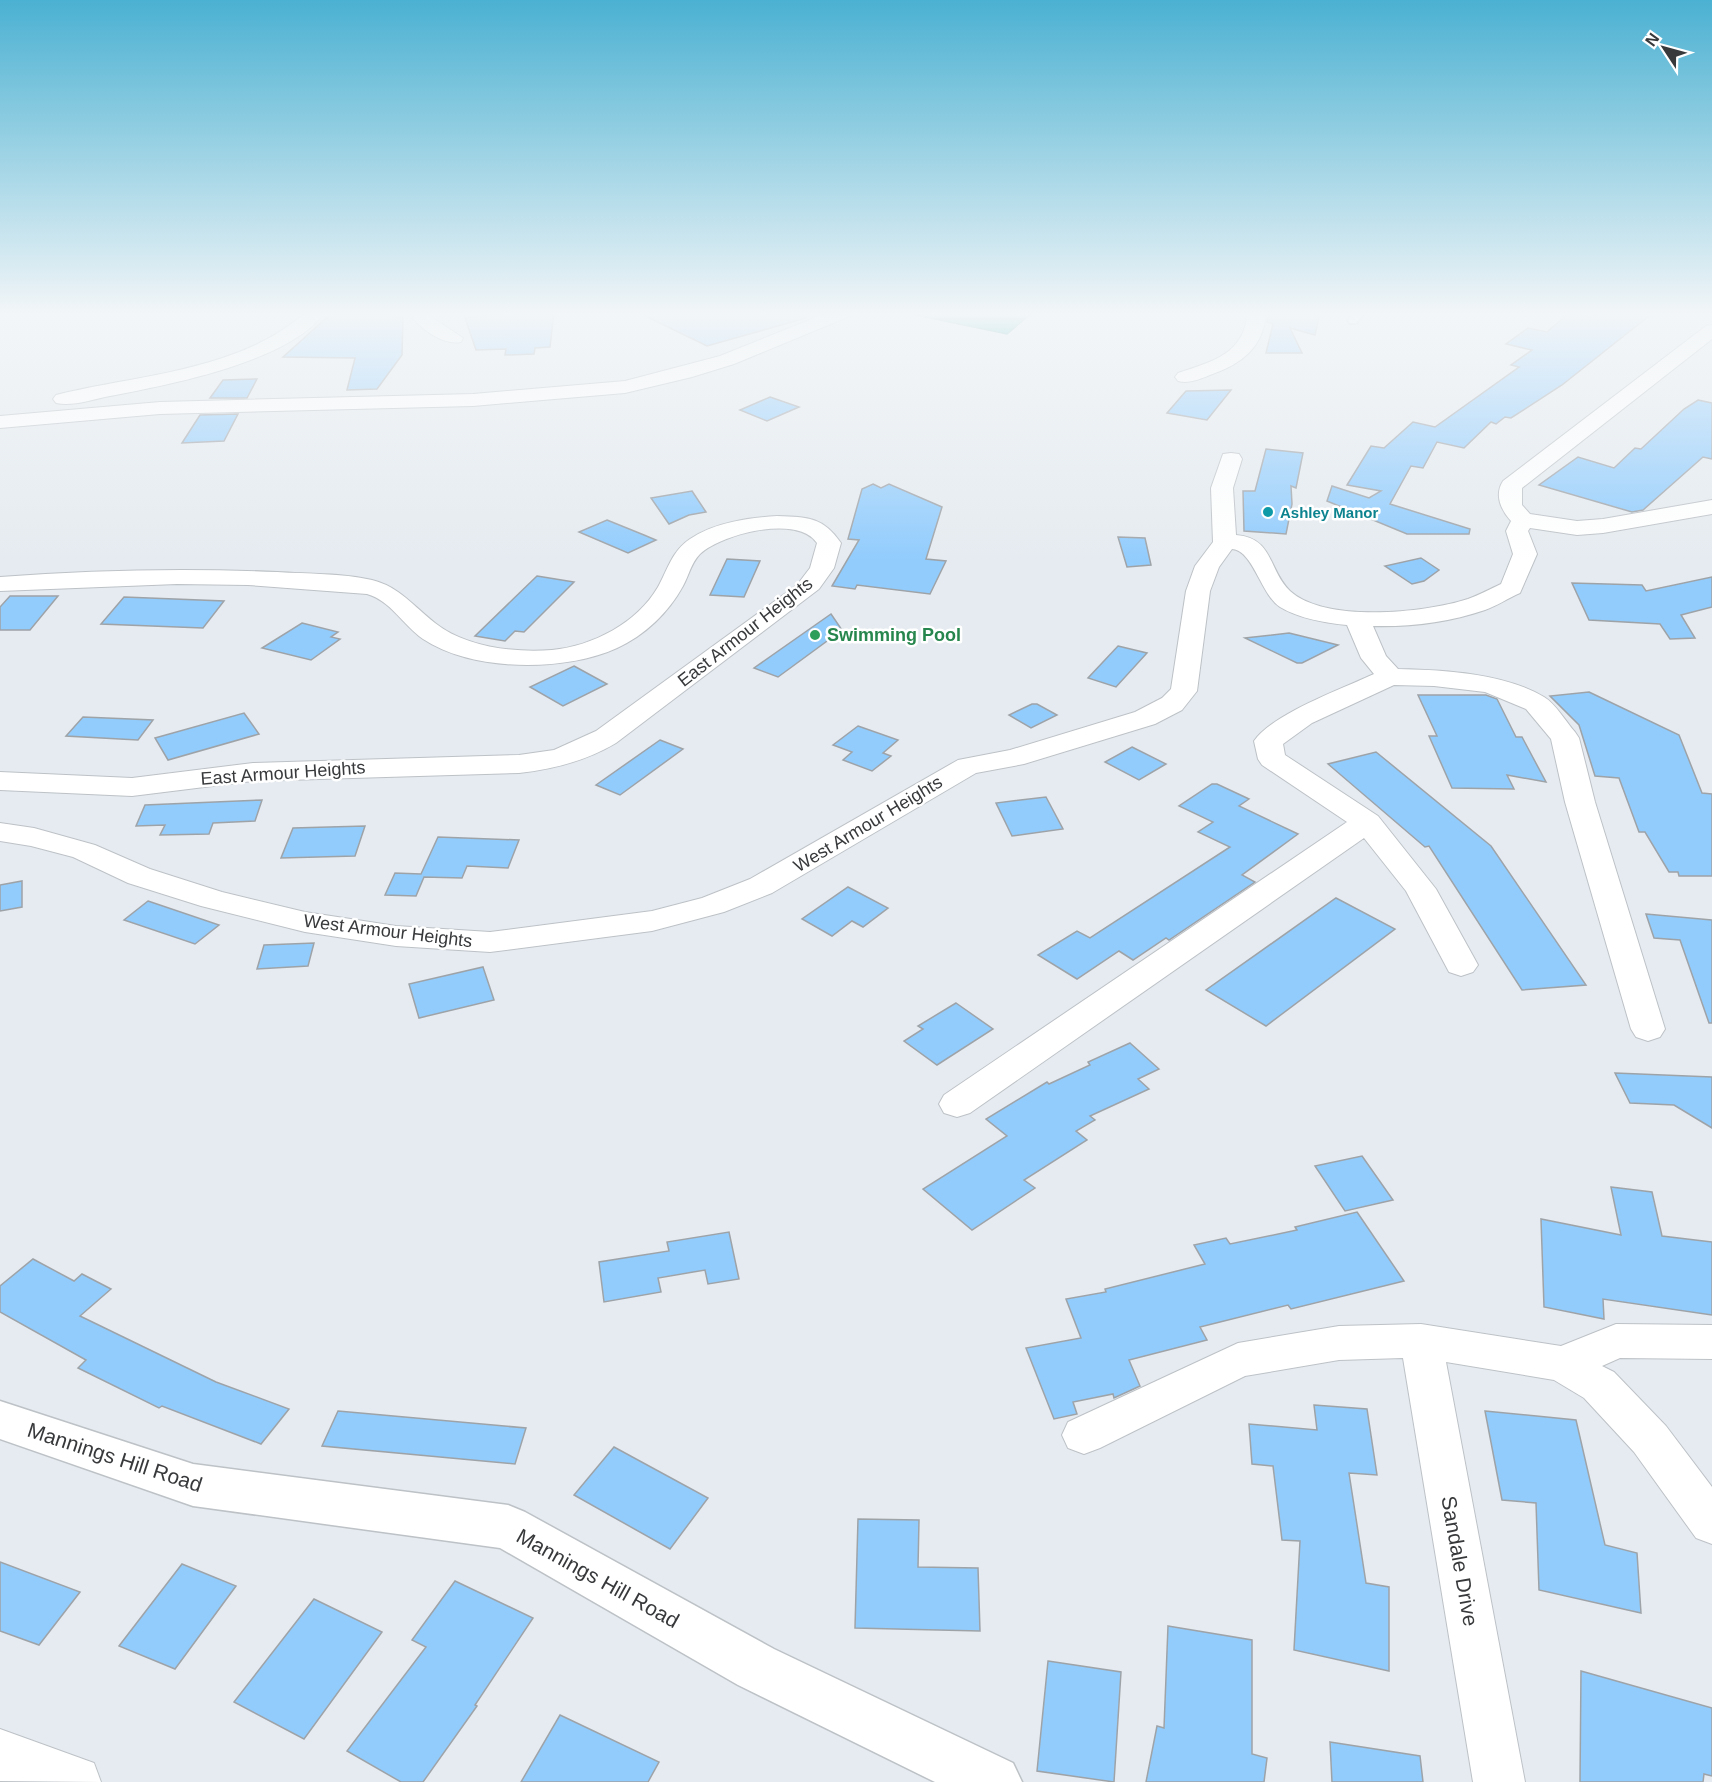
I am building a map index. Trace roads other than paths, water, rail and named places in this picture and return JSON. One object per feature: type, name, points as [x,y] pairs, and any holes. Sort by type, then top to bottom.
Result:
[{"type":"main road","name":"Mannings Hill Road","points":[[0,1420],[194,1485],[508,1527],[756,1666],[994,1782]]},
{"type":"street","points":[[5,422],[32,406],[83,395]]},
{"type":"street","points":[[5,422],[160,408],[484,399],[529,395]]},
{"type":"street","points":[[1628,395],[1511,486],[1508,501],[1513,510],[1523,520],[1577,528],[1603,526],[1712,507]]},
{"type":"street","points":[[1231,459],[1222,488],[1225,542],[1234,540],[1254,548],[1272,585],[1287,602],[1312,613],[1358,620],[1432,614],[1477,604],[1511,588],[1525,554],[1517,531],[1523,520]]},
{"type":"street","name":"East Armour Heights","points":[[0,584],[172,576],[225,576],[347,584],[373,588],[395,597],[412,618],[450,643],[510,656],[563,656],[605,645],[631,630],[651,612],[669,589],[681,558],[700,542],[723,531],[755,523],[794,524],[820,531],[829,543],[827,560],[822,571],[806,590],[615,731],[571,756],[519,764],[253,772],[132,787],[0,781]]},
{"type":"street","name":"West Armour Heights","points":[[0,832],[34,837],[84,851],[139,876],[212,899],[305,922],[396,936],[490,942],[652,921],[713,905],[761,886],[968,766],[1014,758],[1145,718],[1172,704],[1184,691],[1198,591],[1207,566],[1225,542]]},
{"type":"street","points":[[1358,620],[1374,658],[1390,677]]},
{"type":"street","points":[[1461,965],[1420,889],[1367,822],[1272,759],[1268,741],[1302,717],[1390,677],[1434,678],[1490,686],[1536,703],[1565,738],[1580,802],[1648,1029]]},
{"type":"street","points":[[957,1104],[1367,822]]},
{"type":"street","points":[[1084,1435],[1239,1360],[1339,1343],[1421,1341],[1563,1364],[1599,1385],[1650,1439],[1712,1523]]},
{"type":"street","name":"Sandale Drive","points":[[1421,1341],[1499,1782]]},
{"type":"street","points":[[1563,1364],[1616,1341],[1712,1341]]},
{"type":"street","points":[[0,1755],[75,1782]]},
{"type":"place","name":"Ashley Manor","points":[[1268,512]]},
{"type":"place","name":"Swimming Pool","points":[[815,635]]}]
